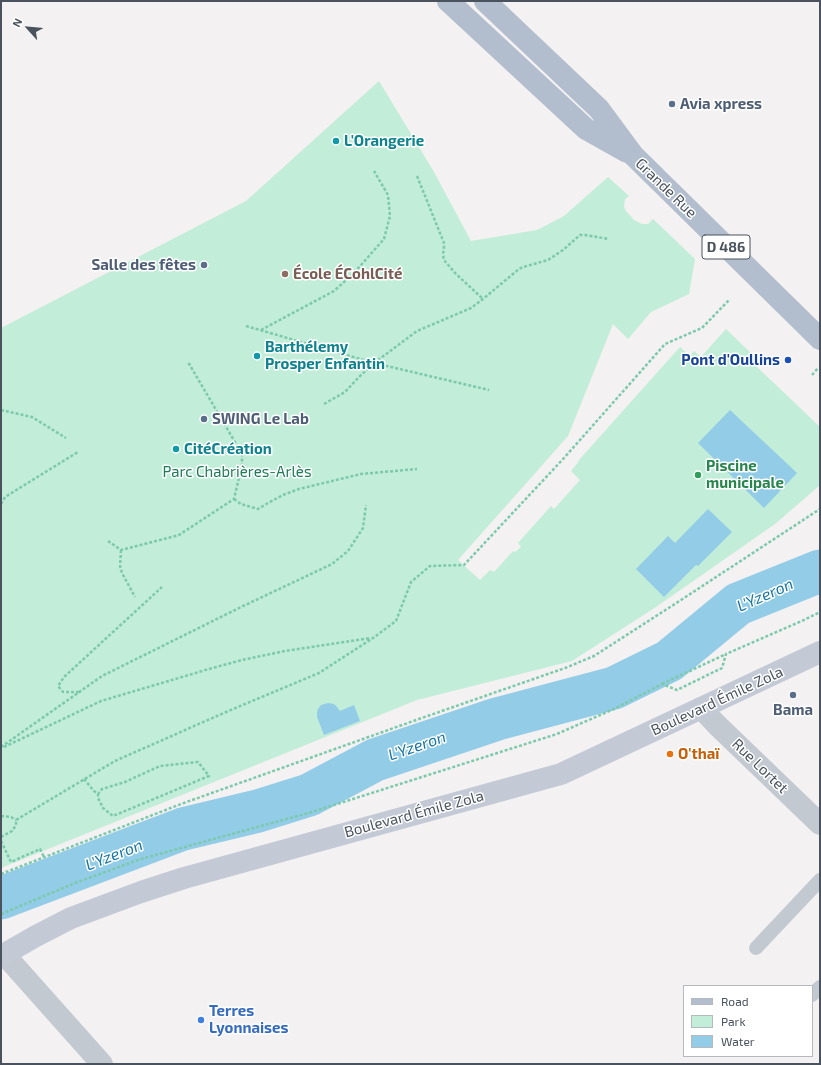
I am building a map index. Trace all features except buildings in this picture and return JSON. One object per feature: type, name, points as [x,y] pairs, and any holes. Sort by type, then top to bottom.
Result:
[{"type":"main road","name":"Grande Rue","points":[[448,1],[586,129],[633,155]]},
{"type":"main road","name":"Grande Rue","points":[[485,1],[599,109],[633,155],[820,339]]},
{"type":"main road","name":"Boulevard Émile Zola","points":[[3,955],[71,918],[141,892],[561,774],[820,652]]},
{"type":"street","name":"Rue Lortet","points":[[701,708],[820,824]]},
{"type":"street","points":[[3,955],[102,1064]]},
{"type":"lane","points":[[756,948],[820,880]]},
{"type":"lane","points":[[813,994],[820,986]]},
{"type":"path","points":[[260,330],[334,291],[353,274],[384,240],[390,216],[388,195],[374,171]]},
{"type":"path","points":[[417,176],[444,243],[444,260],[455,273],[483,299]]},
{"type":"path","points":[[324,404],[344,392],[374,363],[417,331],[471,308],[523,266],[548,260],[570,245],[580,235],[609,239]]},
{"type":"path","points":[[16,820],[115,761],[319,673],[373,638],[396,621],[411,582],[430,566],[464,565],[564,458],[665,344],[702,328],[730,299]]},
{"type":"path","points":[[246,326],[374,363],[489,390]]},
{"type":"path","points":[[108,541],[121,550],[180,535],[234,498],[242,465],[242,454],[188,362]]},
{"type":"path","points":[[812,375],[818,368]]},
{"type":"path","points":[[1,410],[32,417],[66,438]]},
{"type":"path","points":[[1,504],[5,497],[78,452]]},
{"type":"path","points":[[234,498],[241,504],[258,509],[283,495],[300,489],[361,474],[417,469]]},
{"type":"path","points":[[1,747],[102,676],[332,564],[348,552],[363,528],[366,505]]},
{"type":"path","points":[[1,874],[182,804],[566,668],[594,656],[820,508]]},
{"type":"path","points":[[121,550],[120,566],[134,597]]},
{"type":"path","points":[[79,692],[63,692],[58,686],[64,677],[162,587]]},
{"type":"path","points":[[1,914],[75,883],[141,859],[312,812],[557,734],[614,709],[662,684],[726,654],[820,612]]},
{"type":"path","points":[[1,747],[101,701],[202,671],[242,660],[285,651],[373,638]]},
{"type":"path","points":[[662,684],[677,690],[722,668],[726,654]]},
{"type":"path","points":[[84,779],[94,792],[98,794],[98,798],[103,808],[113,816],[209,776],[198,762],[160,766],[125,782],[102,790],[98,794]]},
{"type":"path","points":[[1,816],[11,817],[16,820]]},
{"type":"path","points":[[1,837],[12,831],[16,825],[16,820]]},
{"type":"path","points":[[1,841],[11,862],[40,849],[44,857]]},
{"type":"green space","name":"Parc Chabrières-Arlès","points":[[379,81],[434,172],[471,241],[537,230],[564,216],[608,177],[629,196],[625,199],[624,207],[634,220],[642,224],[648,224],[653,219],[695,259],[689,294],[651,312],[628,339],[613,324],[568,436],[458,560],[480,580],[490,570],[494,572],[513,551],[515,552],[521,547],[518,543],[551,506],[554,509],[580,480],[571,471],[579,460],[680,347],[690,356],[694,351],[701,357],[726,329],[754,356],[756,366],[820,427],[820,485],[775,524],[656,607],[572,661],[417,700],[1,868],[1,328],[246,201]]},
{"type":"water","points":[[730,410],[797,473],[764,508],[698,443]]},
{"type":"water","points":[[708,509],[732,532],[664,597],[636,569],[668,536],[675,543]]},
{"type":"water","points":[[328,703],[334,704],[340,711],[354,705],[360,721],[324,735],[317,717],[317,713],[321,705]]},
{"type":"waterway","name":"L'Yzeron","points":[[1,898],[183,829],[258,811],[309,795],[375,760],[497,719],[614,688],[669,661],[738,604],[820,571]]},
{"type":"place","name":"Avia xpress","points":[[672,104]]},
{"type":"place","name":"L'Orangerie","points":[[336,141]]},
{"type":"place","name":"Salle des fêtes","points":[[204,265]]},
{"type":"place","name":"École ÉCohlCité","points":[[285,274]]},
{"type":"place","name":"Barthélemy Prosper Enfantin","points":[[257,356]]},
{"type":"place","name":"Pont d'Oullins","points":[[788,360]]},
{"type":"place","name":"SWING Le Lab","points":[[204,419]]},
{"type":"place","name":"CitéCréation","points":[[176,449]]},
{"type":"place","name":"Piscine municipale","points":[[698,475]]},
{"type":"place","name":"Bama","points":[[793,695]]},
{"type":"place","name":"O'thaï","points":[[670,754]]},
{"type":"place","name":"Terres Lyonnaises","points":[[201,1020]]}]
